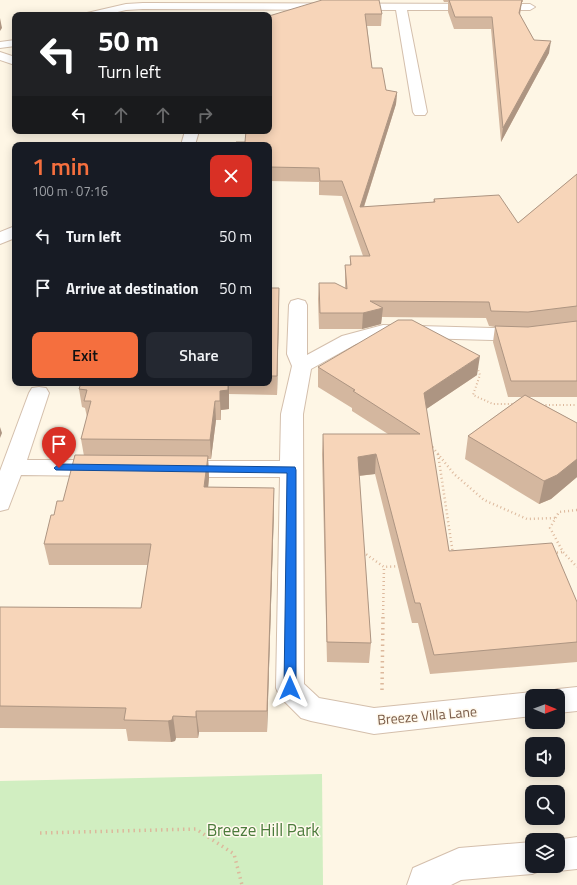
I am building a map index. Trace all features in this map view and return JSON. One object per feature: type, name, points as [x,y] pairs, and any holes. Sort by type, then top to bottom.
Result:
[{"type":"street","points":[[100,12],[127,3],[401,7],[530,7]]},
{"type":"street","points":[[401,7],[420,112]]},
{"type":"street","points":[[0,45],[12,43]]},
{"type":"street","points":[[0,56],[12,61]]},
{"type":"street","points":[[0,239],[12,233]]},
{"type":"street","points":[[298,305],[297,354],[302,366],[349,340],[383,331],[525,335],[577,329]]},
{"type":"street","name":"Breeze Villa Lane","points":[[302,366],[292,414],[290,688],[311,709],[374,721],[525,705]]},
{"type":"street","points":[[0,503],[39,393]]},
{"type":"street","points":[[12,467],[124,468]]},
{"type":"street","points":[[156,468],[291,470]]},
{"type":"street","points":[[565,700],[577,699]]},
{"type":"street","points":[[565,855],[577,854]]},
{"type":"street","points":[[424,885],[425,880],[459,864],[525,859]]},
{"type":"path","points":[[462,333],[480,375],[473,394],[494,404],[522,404]]},
{"type":"path","points":[[536,405],[577,405]]},
{"type":"path","points":[[550,405],[550,412]]},
{"type":"path","points":[[426,439],[454,474],[484,500],[527,519],[556,518]]},
{"type":"path","points":[[438,454],[453,554]]},
{"type":"path","points":[[577,510],[559,512],[550,528],[563,552],[577,567]]},
{"type":"path","points":[[356,552],[364,552],[384,567],[407,565]]},
{"type":"path","points":[[547,554],[563,552]]},
{"type":"path","points":[[382,720],[384,567]]},
{"type":"path","points":[[40,833],[196,829],[234,854],[242,885]]},
{"type":"green space","name":"Breeze Hill Park","points":[[322,774],[323,885],[0,885],[0,781]]},
{"type":"building","points":[[322,0],[379,0],[382,14],[365,14],[372,68],[382,68],[386,90],[397,92],[360,207],[435,202],[434,199],[499,195],[518,223],[577,174],[577,306],[528,312],[491,311],[489,302],[370,301],[383,308],[363,313],[320,313],[319,283],[335,283],[347,289],[345,265],[351,265],[350,256],[370,256],[342,181],[320,181],[319,168],[272,167],[272,142],[245,142],[246,134],[272,134],[272,15]]},
{"type":"building","points":[[449,0],[522,0],[519,13],[534,40],[551,41],[503,128],[492,17],[455,17]]},
{"type":"building","points":[[272,288],[279,288],[277,376],[272,376]]},
{"type":"building","points":[[398,320],[412,320],[480,356],[424,393],[449,551],[552,543],[577,602],[577,642],[434,655],[420,603],[415,603],[376,454],[358,457],[371,643],[327,642],[323,434],[420,434],[318,367]]},
{"type":"building","points":[[577,321],[577,381],[511,381],[495,326],[528,327]]},
{"type":"building","points":[[80,386],[228,386],[228,390],[220,391],[220,401],[215,401],[210,440],[81,439],[91,401],[84,401],[87,390],[79,389]]},
{"type":"building","points":[[525,395],[577,423],[577,459],[557,475],[544,481],[468,436]]},
{"type":"building","points":[[75,455],[208,456],[204,487],[274,488],[267,711],[196,711],[196,717],[173,716],[172,720],[168,721],[124,720],[126,708],[0,706],[0,607],[141,608],[151,544],[44,544],[51,515],[54,515],[57,501],[63,501]]},
{"type":"route","points":[[59,468],[291,470],[290,688]]}]
